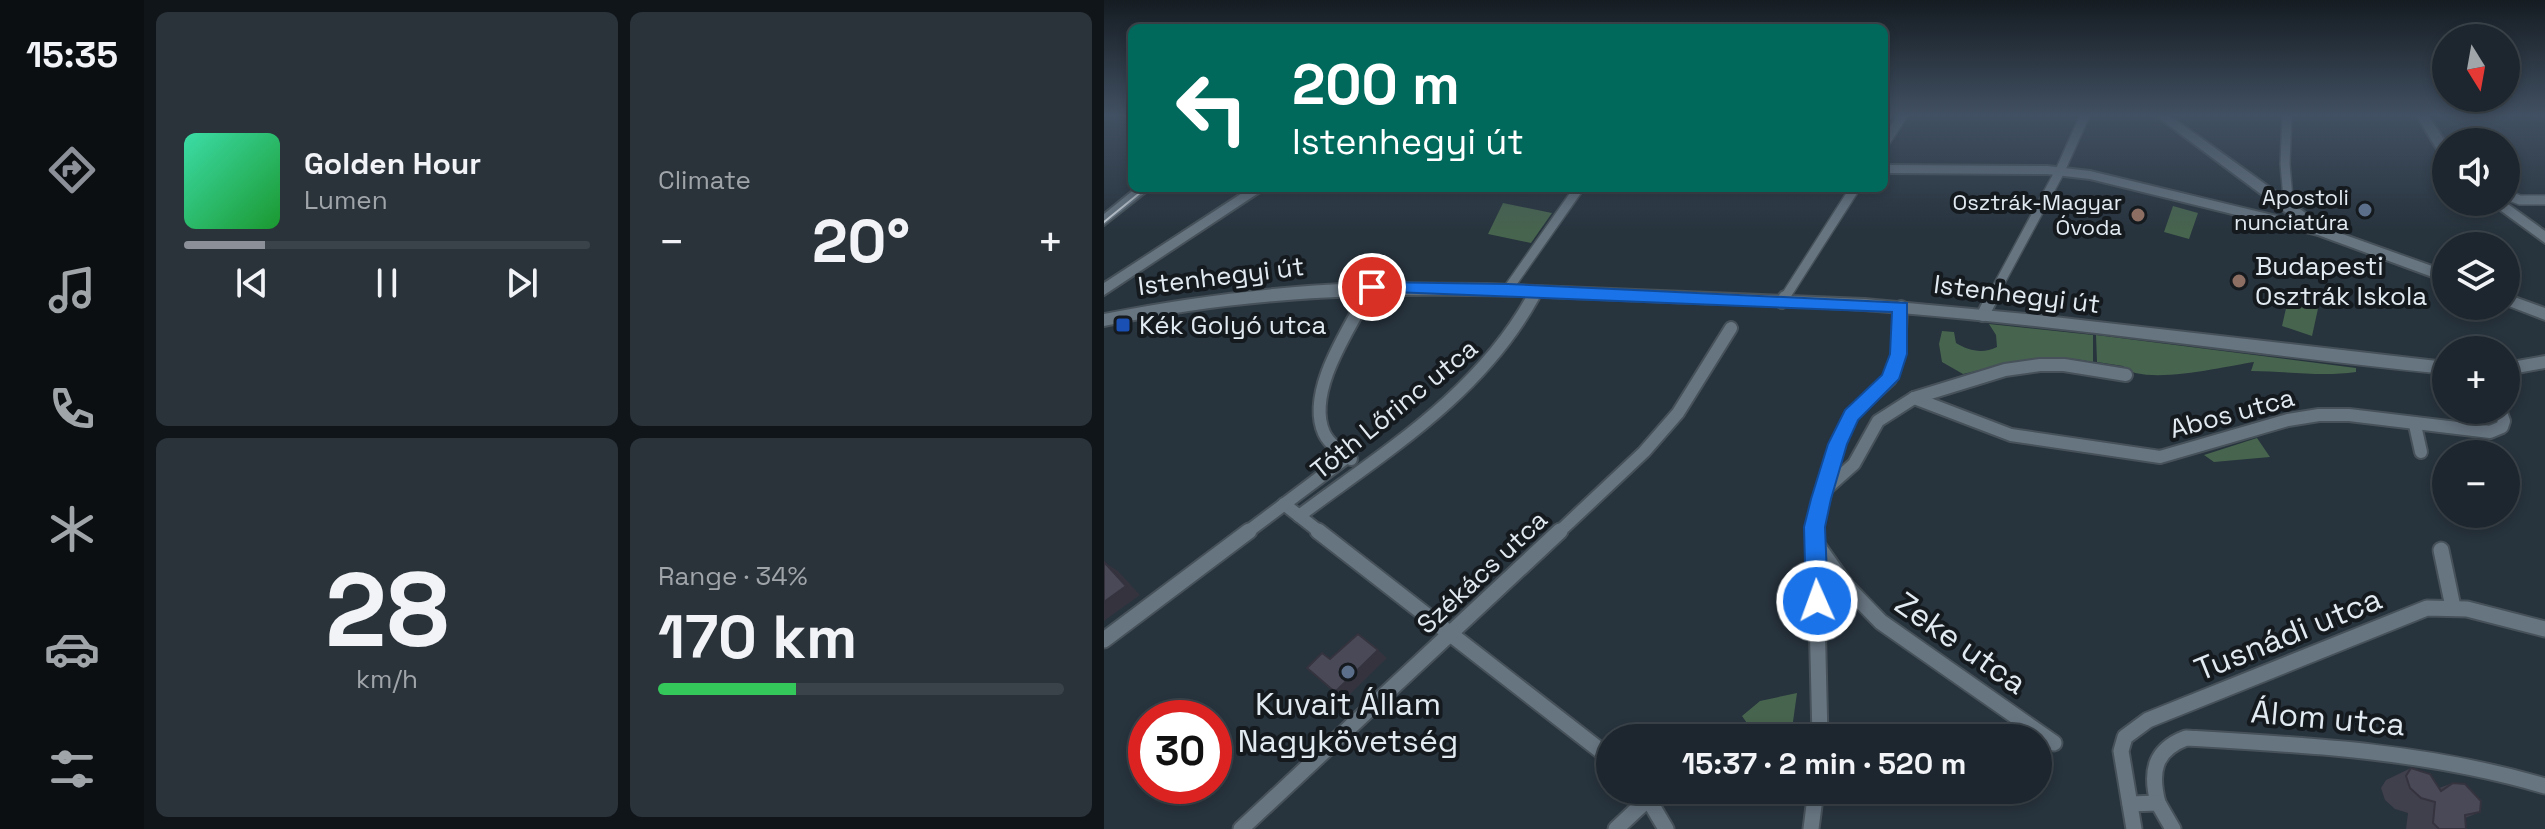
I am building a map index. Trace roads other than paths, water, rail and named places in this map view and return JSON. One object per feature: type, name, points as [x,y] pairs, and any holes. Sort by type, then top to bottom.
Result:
[{"type":"street","points":[[1983,315],[2068,154]]},
{"type":"street","points":[[2214,154],[2322,231]]},
{"type":"street","points":[[2282,203],[2288,198],[2285,154]]},
{"type":"street","points":[[1888,169],[2060,171],[2090,175],[2322,231],[2432,272]]},
{"type":"street","points":[[1104,221],[1139,192]]},
{"type":"street","points":[[1104,290],[1253,192]]},
{"type":"street","points":[[1508,289],[1576,192]]},
{"type":"street","points":[[1782,302],[1852,192]]},
{"type":"street","points":[[2520,200],[2545,200]]},
{"type":"street","points":[[2515,216],[2545,238]]},
{"type":"street","points":[[1362,468],[1322,431],[1319,405],[1329,369],[1372,287]]},
{"type":"street","name":"Istenhegyi út","points":[[1104,320],[1154,308],[1245,294],[1372,287],[1508,289],[1901,307],[2287,353],[2432,367]]},
{"type":"street","name":"Tóth Lőrinc utca","points":[[1299,516],[1475,378],[1507,342],[1537,291]]},
{"type":"street","points":[[2520,304],[2545,314]]},
{"type":"street","points":[[1820,724],[1817,513],[1837,444],[1851,415],[1890,379],[1899,354],[1901,307]]},
{"type":"street","name":"Székács utca","points":[[1241,829],[1644,452],[1678,413],[1731,328]]},
{"type":"street","points":[[2520,366],[2545,362]]},
{"type":"street","points":[[1826,489],[1854,464],[1878,421],[1914,398],[2005,370],[2040,365],[2064,365],[2126,375]]},
{"type":"street","name":"Abos utca","points":[[1914,398],[2011,435],[2160,457],[2304,416],[2349,415],[2490,432],[2503,424]]},
{"type":"street","points":[[2415,425],[2421,452]]},
{"type":"street","name":"Tóth Lőrinc utca","points":[[1104,640],[1347,457]]},
{"type":"street","points":[[1284,504],[1596,747]]},
{"type":"street","name":"Zeke utca","points":[[1815,542],[1838,579],[1869,612],[2054,743]]},
{"type":"street","points":[[2441,550],[2453,607]]},
{"type":"street","name":"Tusnádi utca","points":[[2134,829],[2121,751],[2125,737],[2134,728],[2427,608],[2453,607],[2545,629]]},
{"type":"street","name":"Álom utca","points":[[2158,803],[2153,789],[2153,766],[2166,745],[2186,738],[2409,754],[2499,771],[2545,786]]},
{"type":"street","points":[[2130,804],[2158,803],[2173,829]]},
{"type":"street","points":[[1616,829],[1637,804]]},
{"type":"street","points":[[1652,804],[1666,829]]},
{"type":"street","points":[[1811,829],[1814,804]]},
{"type":"tram line","points":[[1104,222],[1141,192]]},
{"type":"place","name":"Apostoli nunciatúra","points":[[2365,210]]},
{"type":"place","name":"Osztrák-Magyar Óvoda","points":[[2138,215]]},
{"type":"place","name":"Budapesti Osztrák Iskola","points":[[2239,281]]},
{"type":"place","name":"Kék Golyó utca","points":[[1123,325]]},
{"type":"place","name":"Kuvait Állam Nagykövetség","points":[[1348,672]]}]
